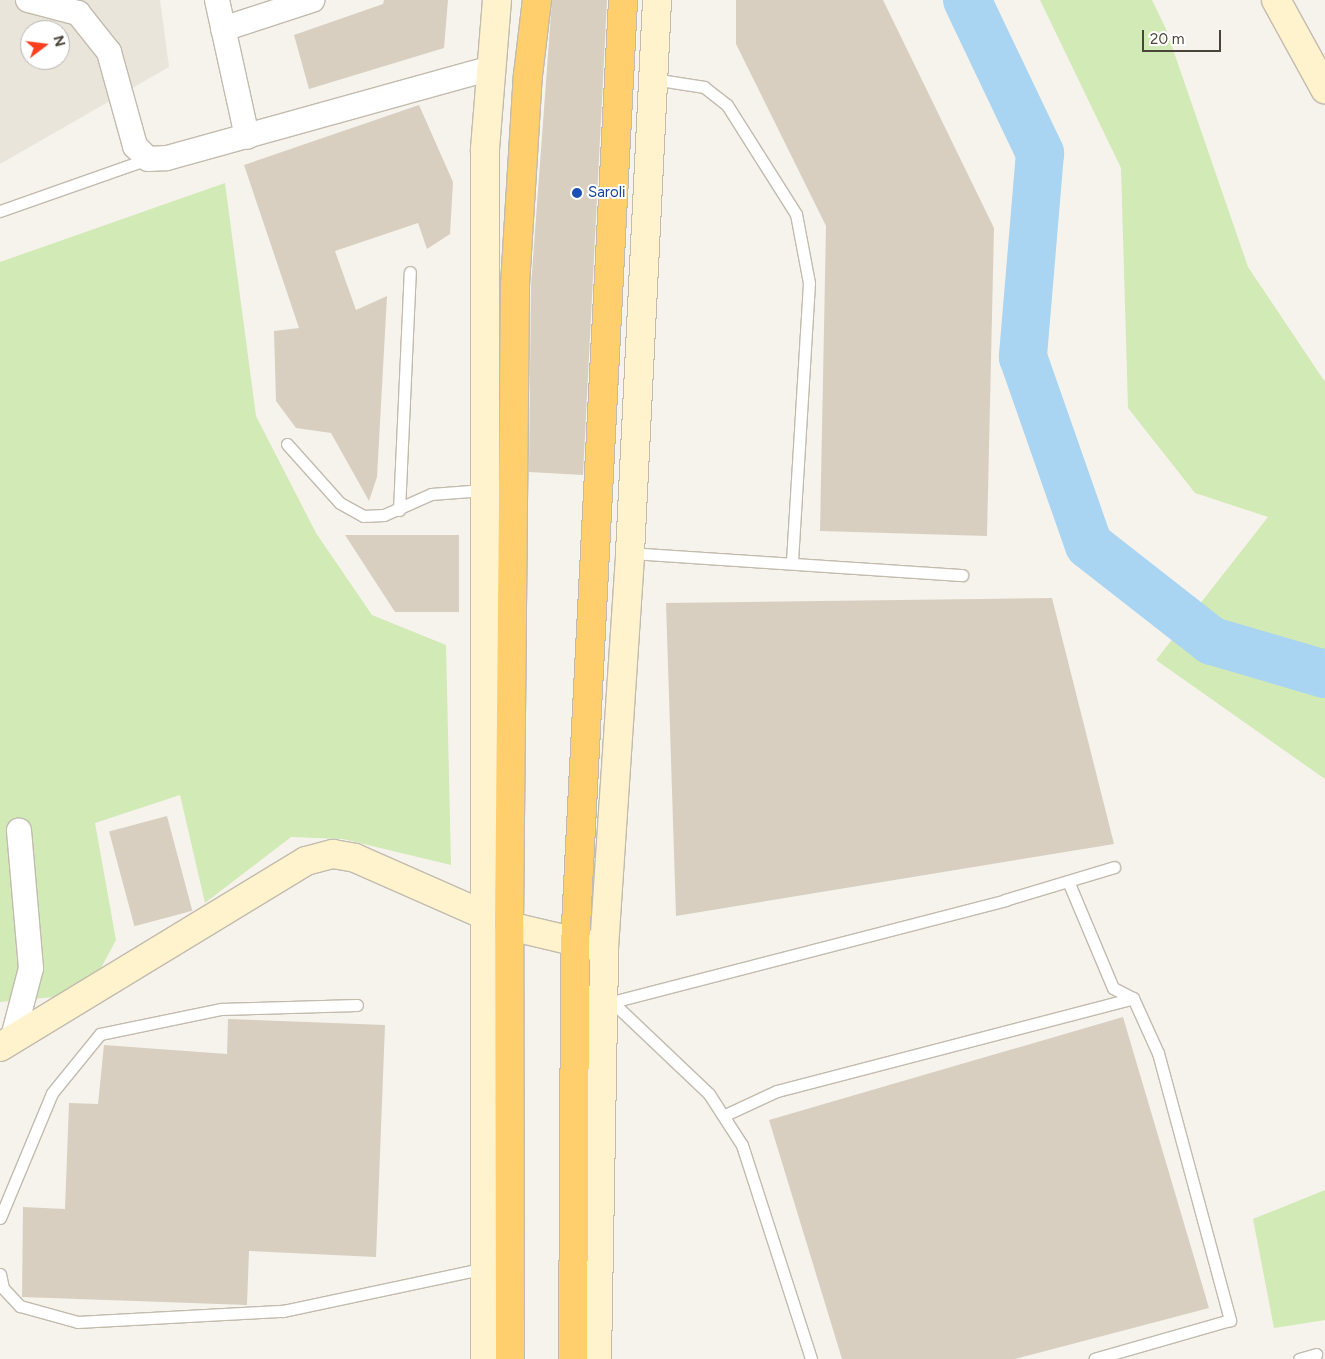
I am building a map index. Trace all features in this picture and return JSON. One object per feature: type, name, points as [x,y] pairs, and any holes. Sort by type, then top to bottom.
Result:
[{"type":"highway","points":[[510,1359],[509,926],[516,285],[528,75],[537,0]]},
{"type":"highway","points":[[573,1359],[575,945],[623,0]]},
{"type":"street","points":[[28,0],[78,13],[109,52],[135,146],[157,159],[247,137],[488,70]]},
{"type":"street","points":[[217,0],[247,137]]},
{"type":"street","points":[[223,30],[312,0]]},
{"type":"street","points":[[485,1359],[484,490],[488,70],[497,0]]},
{"type":"street","points":[[597,1359],[608,998],[604,948],[630,553],[652,79],[658,0]]},
{"type":"street","points":[[1276,0],[1322,79]]},
{"type":"street","points":[[6,1044],[31,968],[19,831]]},
{"type":"street","points":[[6,1044],[306,861],[333,854],[355,858],[509,926],[575,945],[604,948]]},
{"type":"lane","points":[[652,79],[704,87],[727,105],[796,214],[808,283],[792,561]]},
{"type":"lane","points":[[0,211],[157,159]]},
{"type":"lane","points":[[399,510],[410,272]]},
{"type":"lane","points":[[287,444],[340,502],[363,516],[399,510],[431,494],[484,490]]},
{"type":"lane","points":[[630,553],[792,561],[962,575]]},
{"type":"lane","points":[[608,998],[1068,881],[1114,867]]},
{"type":"lane","points":[[1068,881],[1113,988],[1133,998],[1158,1053],[1230,1320],[1094,1359]]},
{"type":"lane","points":[[608,998],[710,1094],[726,1115],[742,1146],[811,1359]]},
{"type":"lane","points":[[726,1115],[777,1091],[1012,1026],[1133,998]]},
{"type":"lane","points":[[0,1218],[52,1094],[100,1034],[220,1009],[357,1005]]},
{"type":"lane","points":[[0,1274],[3,1288],[20,1306],[78,1322],[283,1311],[484,1268]]},
{"type":"lane","points":[[1299,1359],[1316,1354]]},
{"type":"shaded area","points":[[0,0],[160,0],[169,67],[0,164]]},
{"type":"green space","points":[[1040,0],[1152,0],[1166,29],[1248,267],[1325,382],[1325,779],[1156,660],[1268,517],[1195,493],[1128,408],[1121,168]]},
{"type":"green space","points":[[225,183],[256,416],[316,533],[372,615],[446,645],[451,865],[343,839],[291,837],[205,903],[180,795],[95,823],[116,940],[87,994],[0,1002],[0,262]]},
{"type":"green space","points":[[1325,1190],[1325,1320],[1274,1328],[1253,1219]]},
{"type":"building","points":[[384,0],[448,0],[444,48],[309,89],[294,35],[383,4]]},
{"type":"building","points":[[552,0],[607,0],[583,475],[529,472],[531,286]]},
{"type":"building","points":[[736,0],[883,0],[994,228],[987,536],[820,531],[826,226],[736,44]]},
{"type":"building","points":[[419,105],[453,182],[450,234],[427,249],[418,223],[335,251],[356,310],[387,296],[377,477],[369,501],[331,433],[296,428],[276,401],[274,331],[299,328],[244,165]]},
{"type":"building","points":[[345,535],[459,535],[459,612],[395,612]]},
{"type":"building","points":[[1052,598],[1114,844],[676,916],[666,603]]},
{"type":"building","points":[[167,816],[192,911],[134,926],[109,832]]},
{"type":"building","points":[[1123,1017],[1209,1308],[1015,1359],[842,1359],[769,1120]]},
{"type":"building","points":[[228,1019],[385,1025],[376,1257],[249,1251],[247,1305],[22,1297],[23,1207],[65,1209],[69,1103],[98,1104],[104,1045],[227,1054]]},
{"type":"waterway","points":[[967,0],[1040,153],[1023,357],[1089,545],[1212,641],[1325,674]]},
{"type":"place","name":"Saroli","points":[[577,193]]}]
